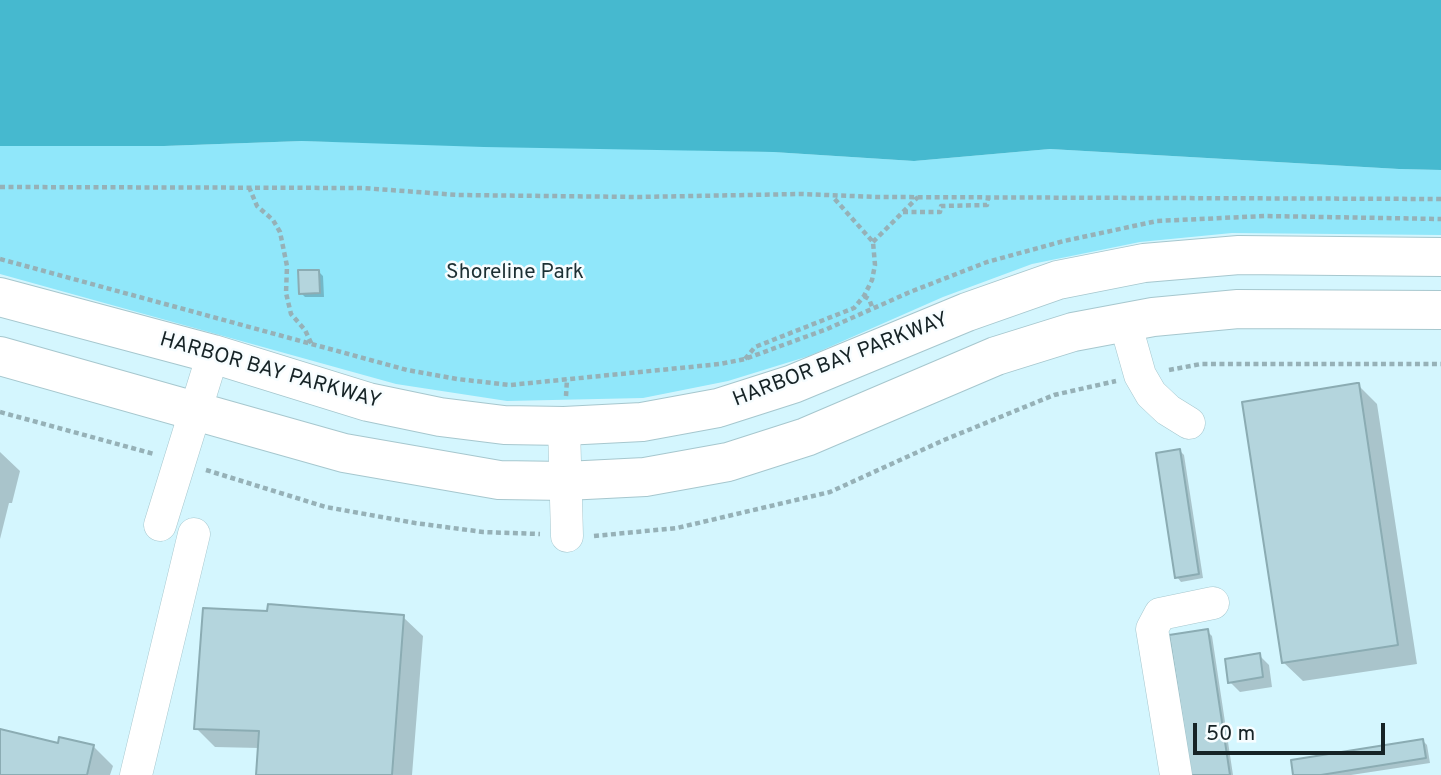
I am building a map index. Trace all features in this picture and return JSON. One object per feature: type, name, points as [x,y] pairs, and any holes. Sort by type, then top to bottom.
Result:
[{"type":"main road","name":"HARBOR BAY PARKWAY","points":[[0,297],[213,354],[368,402],[440,417],[505,425],[564,426],[642,422],[718,408],[793,384],[967,312],[1058,280],[1144,262],[1239,255],[1441,257]]},
{"type":"main road","points":[[967,312],[985,316],[1018,316],[1100,294],[1124,293],[1137,300],[1139,319]]},
{"type":"main road","points":[[0,356],[344,453],[499,480],[566,481],[645,477],[728,461],[806,437],[996,356],[1073,332],[1139,319],[1237,309],[1441,310]]},
{"type":"lane","points":[[1139,319],[1140,375],[1151,394],[1168,410],[1189,423]]},
{"type":"lane","points":[[160,525],[213,354]]},
{"type":"lane","points":[[564,426],[567,536]]},
{"type":"lane","points":[[136,775],[194,534]]},
{"type":"lane","points":[[1176,775],[1152,629],[1160,614],[1213,603]]},
{"type":"path","points":[[0,187],[362,188],[458,195],[638,197],[801,194],[832,197],[1441,199]]},
{"type":"path","points":[[249,187],[257,206],[273,220],[280,232],[287,266],[286,293],[291,314],[305,330],[312,345]]},
{"type":"path","points":[[873,242],[919,196]]},
{"type":"path","points":[[745,359],[755,347],[854,308],[864,296],[872,280],[875,265],[873,242],[832,197]]},
{"type":"path","points":[[903,212],[940,212],[941,206],[987,205],[988,197]]},
{"type":"path","points":[[0,259],[407,370],[510,385],[528,384]]},
{"type":"path","points":[[864,296],[869,299],[873,309]]},
{"type":"green space","name":"Shoreline Park","points":[[302,141],[773,152],[914,161],[1050,149],[1441,170],[1441,235],[1232,233],[1140,242],[1032,264],[943,297],[809,356],[728,381],[643,398],[507,401],[396,384],[0,274],[0,146],[164,146]]},
{"type":"shaded area","points":[[0,0],[1441,0],[1441,170],[1050,149],[914,161],[773,152],[302,141],[164,146],[0,146]]},
{"type":"building","points":[[298,270],[319,270],[320,293],[299,294]]},
{"type":"building","points":[[1359,383],[1398,645],[1282,663],[1242,402]]},
{"type":"building","points":[[1180,449],[1199,574],[1175,578],[1156,453]]},
{"type":"building","points":[[268,604],[404,615],[392,775],[256,775],[259,731],[194,729],[203,608],[267,611]]},
{"type":"building","points":[[1208,629],[1230,775],[1191,775],[1169,635]]},
{"type":"building","points":[[1260,653],[1263,677],[1228,683],[1225,659]]},
{"type":"building","points":[[0,729],[58,743],[59,737],[94,745],[87,775],[0,775]]},
{"type":"building","points":[[1423,739],[1426,758],[1321,775],[1293,775],[1291,760]]}]
